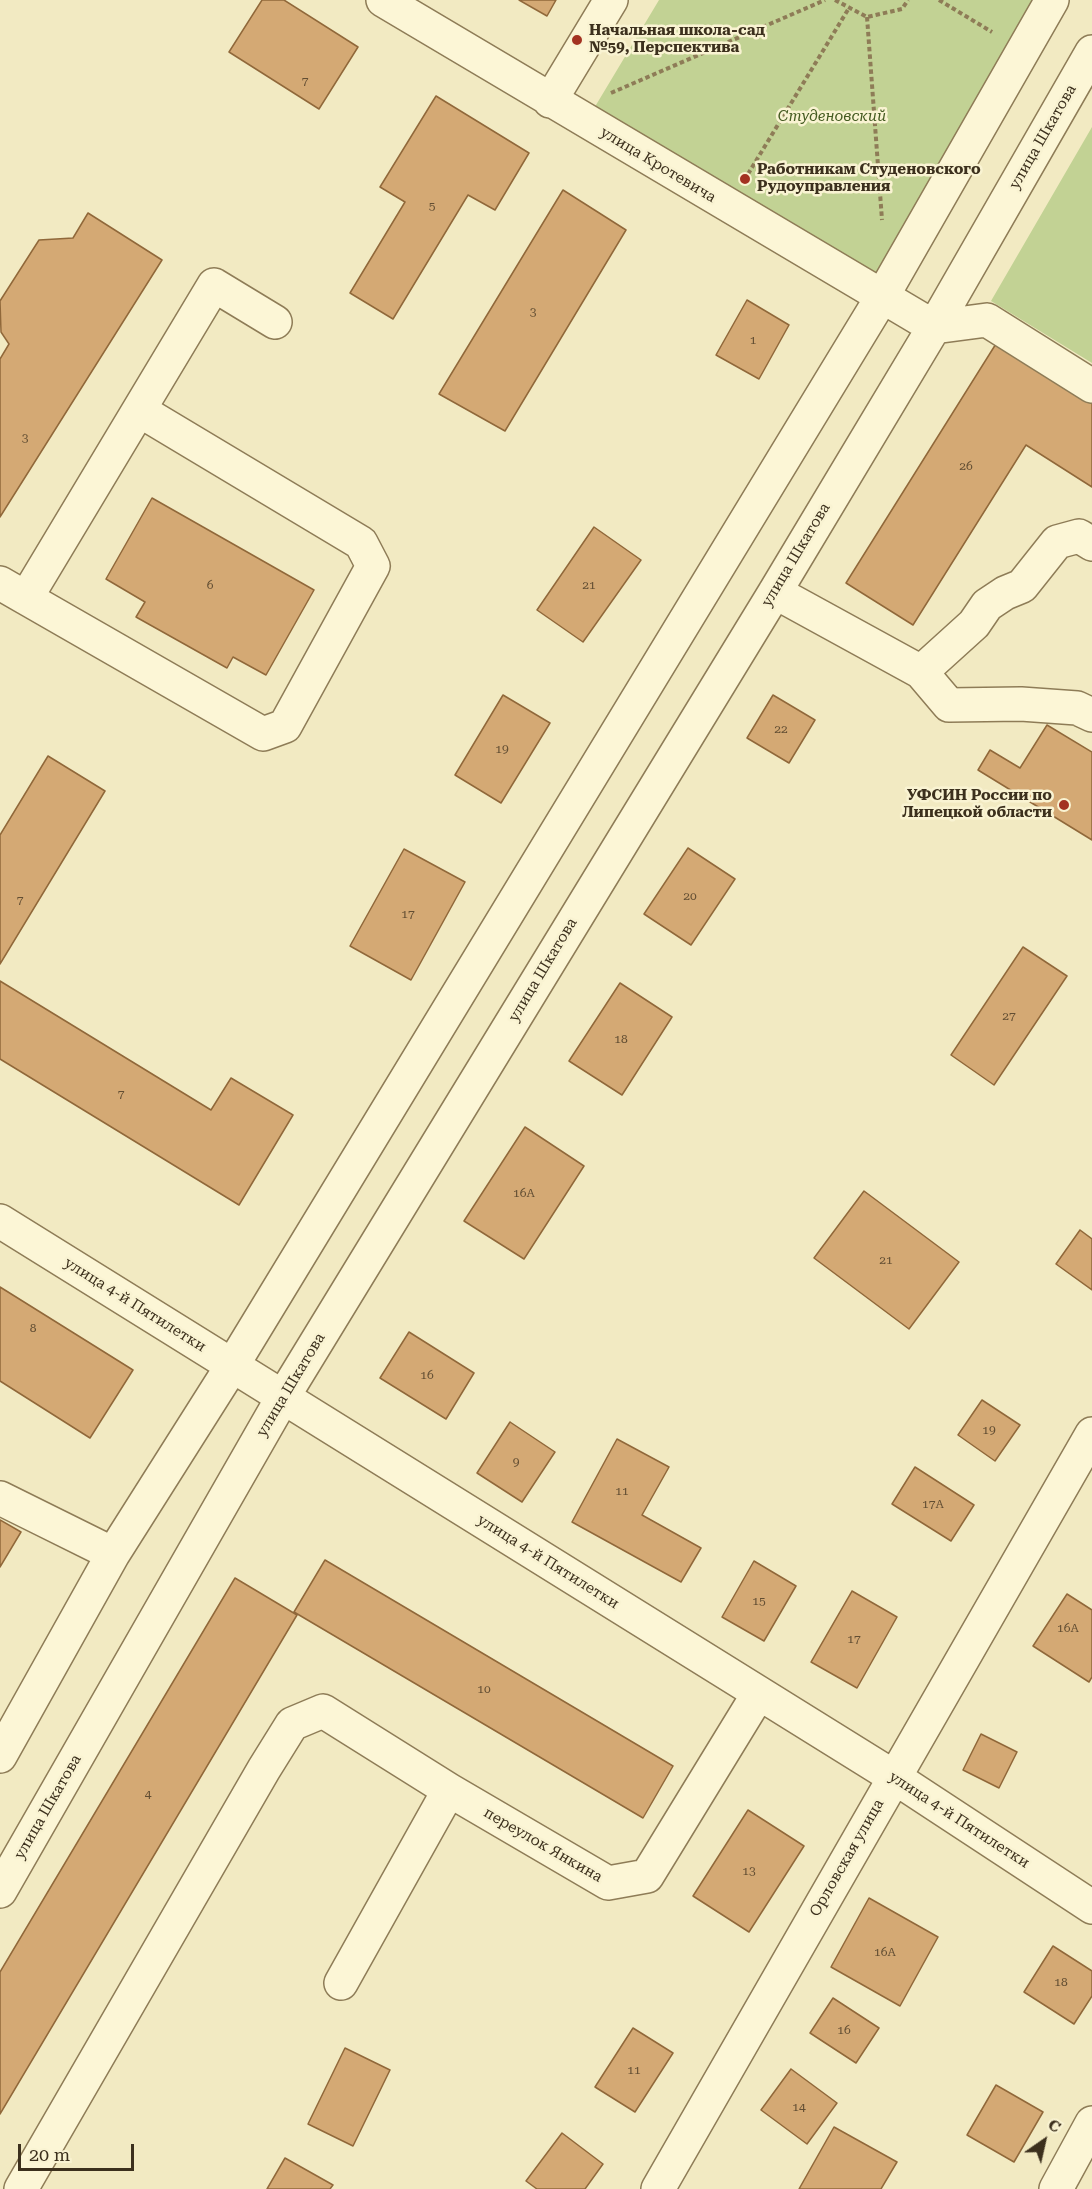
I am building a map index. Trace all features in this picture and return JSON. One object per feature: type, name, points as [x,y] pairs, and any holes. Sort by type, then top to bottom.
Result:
[{"type":"street","name":"улица Кротевича","points":[[383,0],[934,327]]},
{"type":"street","points":[[550,101],[611,0]]},
{"type":"street","points":[[0,1756],[112,1554],[232,1366],[882,297],[1052,0]]},
{"type":"street","name":"улица Шкатова","points":[[0,1892],[283,1397],[775,592],[934,327],[1092,52]]},
{"type":"street","points":[[139,410],[361,543],[373,566],[285,726],[263,734],[13,590],[139,410],[214,285],[275,322]]},
{"type":"street","points":[[934,327],[987,320],[1092,386]]},
{"type":"street","points":[[921,672],[974,624],[987,605],[1005,593],[1022,586],[1047,551],[1057,542],[1079,536],[1092,544]]},
{"type":"street","points":[[775,592],[921,672],[949,705],[1021,704],[1077,708],[1092,715]]},
{"type":"street","name":"улица 4-й Пятилетки","points":[[0,1221],[894,1777],[1092,1907]]},
{"type":"street","name":"Орловская улица","points":[[658,2189],[1092,1434]]},
{"type":"street","points":[[0,1498],[112,1554]]},
{"type":"street","name":"переулок Янкина","points":[[21,2189],[264,1768],[292,1724],[323,1711],[449,1790],[608,1883],[647,1876],[759,1693]]},
{"type":"street","points":[[340,1983],[449,1790]]},
{"type":"street","points":[[1056,2189],[1092,2123]]},
{"type":"path","points":[[550,101],[600,98],[825,0]]},
{"type":"path","points":[[835,0],[867,17],[902,9],[908,0]]},
{"type":"path","points":[[939,0],[999,36]]},
{"type":"path","points":[[745,179],[849,8]]},
{"type":"path","points":[[867,17],[882,224]]},
{"type":"green space","name":"Студеновский","points":[[659,0],[1033,0],[873,278],[593,110]]},
{"type":"green space","points":[[1092,127],[1092,363],[991,301]]},
{"type":"building","points":[[262,0],[284,0],[358,47],[319,109],[229,52]]},
{"type":"building","points":[[519,0],[556,0],[547,16]]},
{"type":"building","points":[[436,96],[529,153],[495,210],[468,195],[393,319],[350,293],[405,202],[380,187]]},
{"type":"building","points":[[563,190],[626,230],[505,431],[439,394]]},
{"type":"building","points":[[88,213],[162,260],[0,517],[0,359],[9,344],[1,332],[0,301],[39,240],[73,238]]},
{"type":"building","points":[[747,300],[789,325],[759,379],[716,355]]},
{"type":"building","points":[[999,339],[1092,397],[1092,487],[1026,445],[913,625],[846,583]]},
{"type":"building","points":[[152,498],[314,590],[266,675],[233,657],[227,668],[136,617],[145,602],[106,579]]},
{"type":"building","points":[[594,527],[641,560],[583,642],[537,610]]},
{"type":"building","points":[[503,695],[550,723],[501,803],[455,775]]},
{"type":"building","points":[[773,695],[815,720],[789,763],[747,738]]},
{"type":"building","name":"УФСИН России по Липецкой области","points":[[1047,725],[1092,752],[1092,840],[978,770],[990,750],[1020,768]]},
{"type":"building","points":[[48,756],[105,791],[0,964],[0,835]]},
{"type":"building","points":[[688,848],[735,879],[691,945],[644,914]]},
{"type":"building","points":[[404,849],[465,882],[411,980],[350,946]]},
{"type":"building","points":[[1023,947],[1067,976],[994,1085],[951,1055]]},
{"type":"building","points":[[0,981],[211,1110],[231,1078],[293,1115],[239,1205],[0,1059]]},
{"type":"building","points":[[620,983],[672,1017],[622,1095],[569,1061]]},
{"type":"building","points":[[525,1127],[584,1166],[524,1259],[464,1221]]},
{"type":"building","points":[[864,1191],[959,1262],[909,1329],[814,1258]]},
{"type":"building","points":[[1080,1230],[1092,1239],[1092,1290],[1056,1264]]},
{"type":"building","points":[[0,1287],[133,1370],[90,1438],[0,1381]]},
{"type":"building","points":[[409,1332],[474,1373],[446,1419],[380,1378]]},
{"type":"building","points":[[982,1400],[1020,1425],[995,1461],[958,1435]]},
{"type":"building","points":[[510,1422],[555,1452],[522,1502],[477,1473]]},
{"type":"building","points":[[617,1439],[669,1467],[642,1515],[701,1548],[681,1582],[572,1522]]},
{"type":"building","points":[[915,1467],[974,1505],[951,1541],[892,1504]]},
{"type":"building","points":[[0,1520],[21,1532],[0,1567]]},
{"type":"building","points":[[325,1560],[673,1766],[643,1818],[294,1612]]},
{"type":"building","points":[[754,1561],[796,1586],[764,1641],[722,1617]]},
{"type":"building","points":[[235,1578],[297,1615],[0,2114],[0,1972]]},
{"type":"building","points":[[852,1591],[897,1617],[857,1688],[811,1662]]},
{"type":"building","points":[[1067,1594],[1092,1610],[1092,1677],[1089,1682],[1033,1646]]},
{"type":"building","points":[[981,1734],[1017,1752],[999,1788],[963,1770]]},
{"type":"building","points":[[748,1810],[804,1846],[749,1932],[693,1896]]},
{"type":"building","points":[[869,1898],[938,1937],[900,2006],[831,1967]]},
{"type":"building","points":[[1053,1946],[1092,1971],[1092,1996],[1074,2024],[1024,1992]]},
{"type":"building","points":[[833,1998],[879,2028],[856,2063],[810,2033]]},
{"type":"building","points":[[633,2028],[673,2053],[635,2112],[595,2087]]},
{"type":"building","points":[[345,2048],[390,2070],[353,2146],[308,2124]]},
{"type":"building","points":[[791,2069],[837,2103],[807,2144],[761,2110]]},
{"type":"building","points":[[996,2085],[1043,2112],[1014,2162],[967,2135]]},
{"type":"building","points":[[834,2127],[897,2162],[881,2189],[799,2189]]},
{"type":"building","points":[[562,2133],[603,2164],[585,2189],[537,2189],[526,2181]]},
{"type":"building","points":[[285,2158],[333,2185],[330,2189],[267,2189]]},
{"type":"place","name":"Начальная школа-сад №59, Перспектива","points":[[577,40]]},
{"type":"place","name":"Работникам Студеновского Рудоуправления","points":[[745,179]]},
{"type":"place","name":"УФСИН России по Липецкой области","points":[[1064,805]]}]
